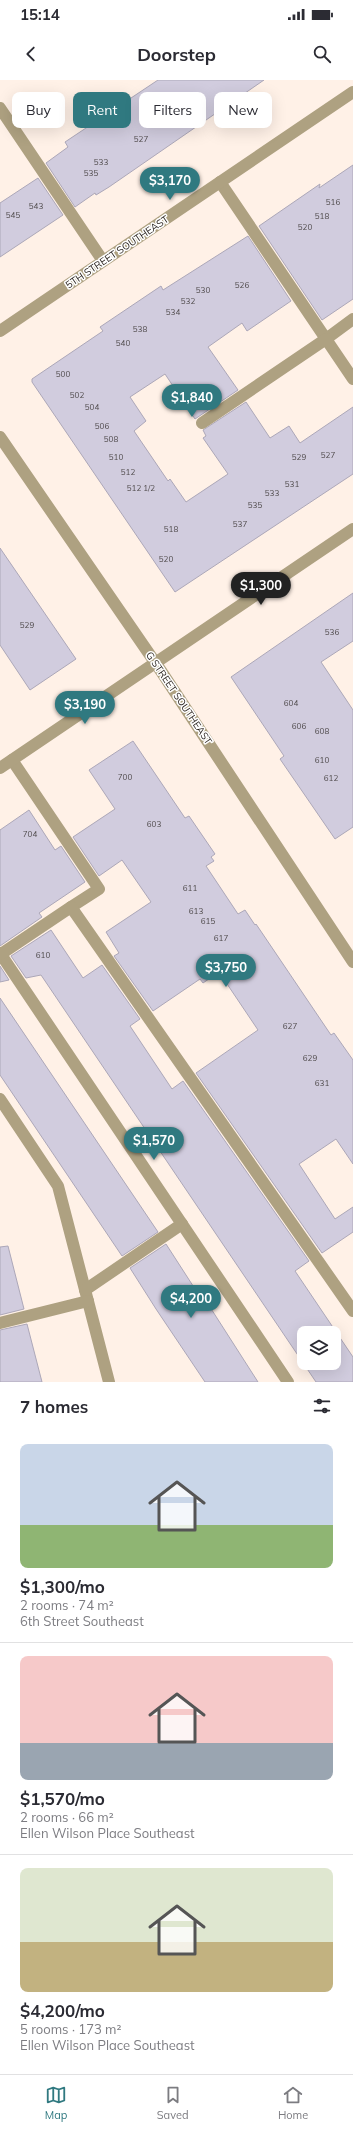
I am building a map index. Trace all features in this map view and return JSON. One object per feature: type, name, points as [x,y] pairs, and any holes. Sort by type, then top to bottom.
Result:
[{"type":"street","name":"5TH STREET SOUTHEAST","points":[[0,331],[353,92]]},
{"type":"street","points":[[0,108],[103,261]]},
{"type":"street","points":[[220,182],[353,379]]},
{"type":"street","points":[[202,423],[353,319]]},
{"type":"street","name":"G STREET SOUTHEAST","points":[[0,437],[155,662],[353,962]]},
{"type":"street","points":[[0,768],[353,529]]},
{"type":"street","points":[[12,760],[99,889],[0,954],[288,1382]]},
{"type":"street","points":[[71,907],[353,1311]]},
{"type":"street","points":[[0,1099],[58,1186],[109,1382]]},
{"type":"street","points":[[0,1324],[87,1296],[182,1224]]},
{"type":"building","points":[[158,80],[264,80],[247,92],[214,92],[214,115],[206,120],[206,92],[140,92]]},
{"type":"building","points":[[139,93],[139,128],[194,128],[109,187],[96,195],[95,193],[75,207],[46,163],[68,147],[65,142],[86,128],[131,128],[131,98]]},
{"type":"building","points":[[353,165],[353,299],[322,320],[259,226],[320,184],[319,188]]},
{"type":"building","points":[[38,178],[63,215],[0,257],[0,203]]},
{"type":"building","points":[[248,236],[291,301],[247,331],[242,323],[208,347],[238,390],[195,419],[165,374],[130,397],[146,421],[134,431],[168,481],[170,479],[186,502],[228,474],[203,438],[206,436],[203,430],[246,402],[270,438],[289,426],[300,443],[353,407],[353,474],[175,592],[32,382],[32,379],[103,331],[100,327],[161,286],[163,290]]},
{"type":"building","points":[[0,548],[76,659],[30,690],[0,645]]},
{"type":"building","points":[[353,593],[353,641],[321,662],[353,710],[353,827],[335,839],[280,759],[284,756],[231,677]]},
{"type":"building","points":[[133,741],[185,818],[189,816],[215,854],[211,857],[214,861],[206,866],[238,914],[245,910],[331,1035],[334,1033],[353,1060],[353,1164],[336,1139],[299,1164],[335,1219],[353,1207],[353,1232],[322,1253],[196,1073],[258,1030],[219,972],[203,983],[200,979],[153,1011],[114,956],[119,953],[106,932],[151,902],[122,860],[99,876],[73,837],[115,809],[89,770]]},
{"type":"building","points":[[29,810],[55,850],[61,846],[85,882],[39,913],[42,917],[0,946],[0,830]]},
{"type":"building","points":[[51,930],[83,978],[102,965],[140,1019],[130,1026],[172,1089],[183,1081],[309,1261],[295,1271],[332,1326],[297,1326],[297,1354],[41,975],[26,978],[11,956]]},
{"type":"building","points":[[0,966],[9,980],[0,982]]},
{"type":"building","points":[[0,998],[158,1232],[122,1256],[0,1075]]},
{"type":"building","points":[[166,1244],[206,1306],[208,1304],[258,1382],[205,1382],[156,1309],[130,1268]]},
{"type":"building","points":[[8,1246],[24,1309],[0,1315],[0,1247]]},
{"type":"building","points":[[27,1324],[42,1382],[0,1382],[0,1330]]},
{"type":"building","points":[[341,1339],[353,1357],[353,1382],[316,1382],[308,1370],[341,1370]]}]
